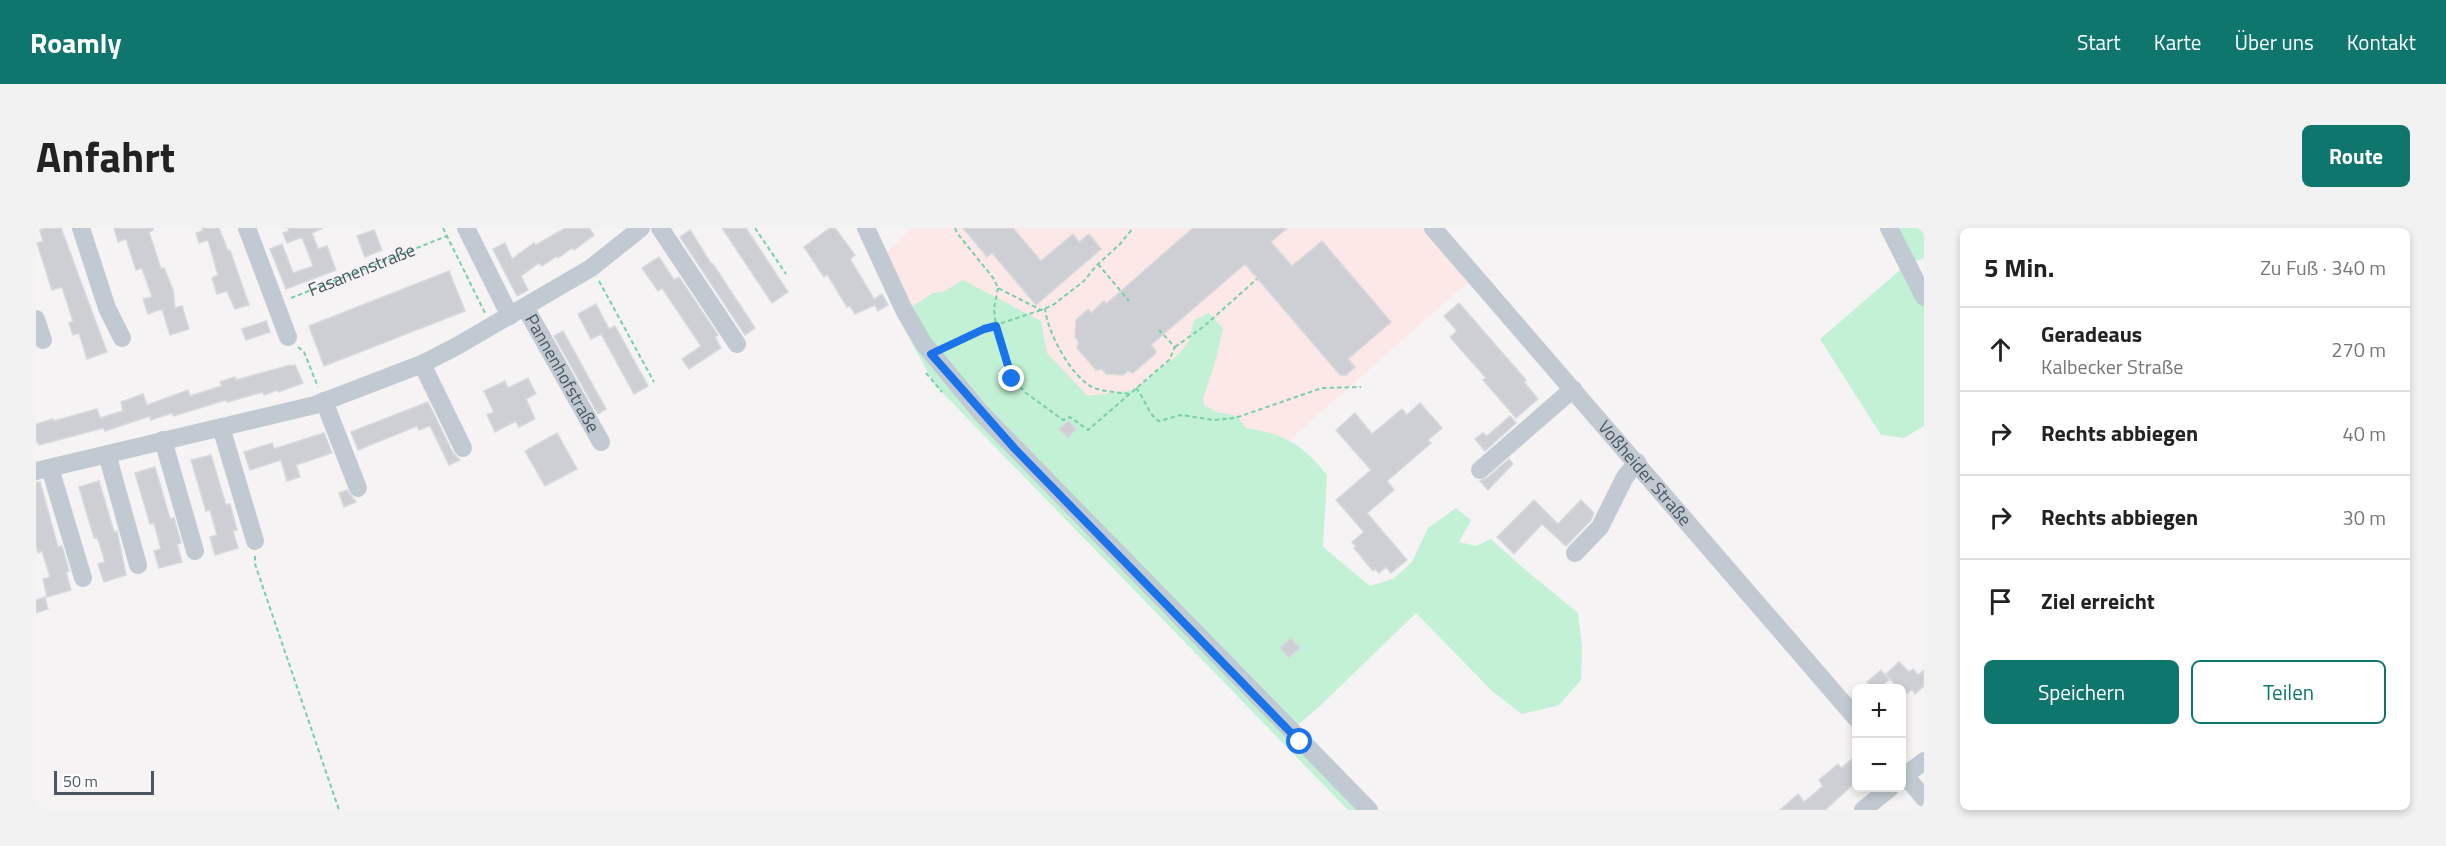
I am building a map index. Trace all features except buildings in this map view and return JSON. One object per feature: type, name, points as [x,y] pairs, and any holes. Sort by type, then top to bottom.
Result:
[{"type":"street","points":[[81,228],[107,308],[122,338]]},
{"type":"street","points":[[247,228],[288,337]]},
{"type":"street","points":[[466,228],[517,311]]},
{"type":"street","name":"Pannenhofstraße","points":[[83,578],[43,470],[324,401],[422,363],[490,327],[591,267],[641,228]]},
{"type":"street","points":[[660,228],[738,344]]},
{"type":"street","points":[[866,228],[904,310],[931,354],[1015,449],[1369,810]]},
{"type":"street","name":"Voßheider Straße","points":[[1433,228],[1852,712]]},
{"type":"street","points":[[1888,228],[1924,297]]},
{"type":"street","name":"Pannenhofstraße","points":[[517,311],[601,442]]},
{"type":"street","points":[[36,319],[43,340]]},
{"type":"street","points":[[422,363],[463,448]]},
{"type":"street","points":[[1480,470],[1573,389]]},
{"type":"street","points":[[324,401],[358,488]]},
{"type":"street","points":[[221,427],[255,541]]},
{"type":"street","points":[[163,440],[195,551]]},
{"type":"street","points":[[107,454],[138,565]]},
{"type":"street","points":[[1575,553],[1600,527],[1625,477],[1637,462]]},
{"type":"street","points":[[1906,773],[1924,761]]},
{"type":"street","points":[[1906,778],[1924,798]]},
{"type":"street","points":[[1863,810],[1885,792]]},
{"type":"path","points":[[443,228],[490,327]]},
{"type":"path","points":[[755,228],[786,274]]},
{"type":"path","points":[[956,228],[957,233],[994,279],[998,288],[994,309],[996,326],[1012,379],[1026,393],[1064,420],[1070,417],[1088,430],[1169,360],[1175,347],[1203,327],[1257,279]]},
{"type":"path","points":[[931,354],[984,329],[1053,305],[1084,281],[1133,228]]},
{"type":"path","name":"Fasanenstraße","points":[[276,303],[447,236]]},
{"type":"path","points":[[1098,264],[1129,301]]},
{"type":"path","points":[[591,267],[654,382]]},
{"type":"path","points":[[998,288],[1043,309],[1062,353],[1090,386],[1099,390],[1129,394]]},
{"type":"path","points":[[1159,330],[1175,347]]},
{"type":"path","points":[[288,337],[304,352],[324,401]]},
{"type":"path","points":[[1136,388],[1144,397],[1154,418],[1159,421],[1181,415],[1214,420],[1235,418],[1322,388],[1360,387]]},
{"type":"path","points":[[255,541],[255,564],[339,810]]},
{"type":"shaded area","points":[[911,228],[1433,228],[1476,278],[1461,288],[1137,575],[981,413],[881,259]]},
{"type":"green space","points":[[1889,228],[1924,228],[1924,258],[1907,264]]},
{"type":"green space","points":[[1907,264],[1924,297],[1924,426],[1904,438],[1881,435],[1820,339]]},
{"type":"green space","points":[[963,280],[1041,321],[1047,353],[1088,396],[1134,390],[1179,354],[1189,341],[1194,320],[1209,313],[1223,328],[1203,399],[1204,405],[1217,412],[1237,416],[1246,428],[1282,437],[1292,442],[1318,464],[1327,475],[1323,547],[1370,586],[1393,579],[1412,562],[1428,528],[1456,508],[1471,520],[1459,542],[1476,546],[1491,539],[1578,613],[1582,647],[1581,680],[1559,705],[1522,714],[1492,691],[1416,613],[1291,731],[1369,810],[1348,810],[935,385],[897,316],[933,293],[943,292]]},
{"type":"route","points":[[1012,379],[996,326],[984,329],[931,354],[1015,449],[1300,742]]}]
